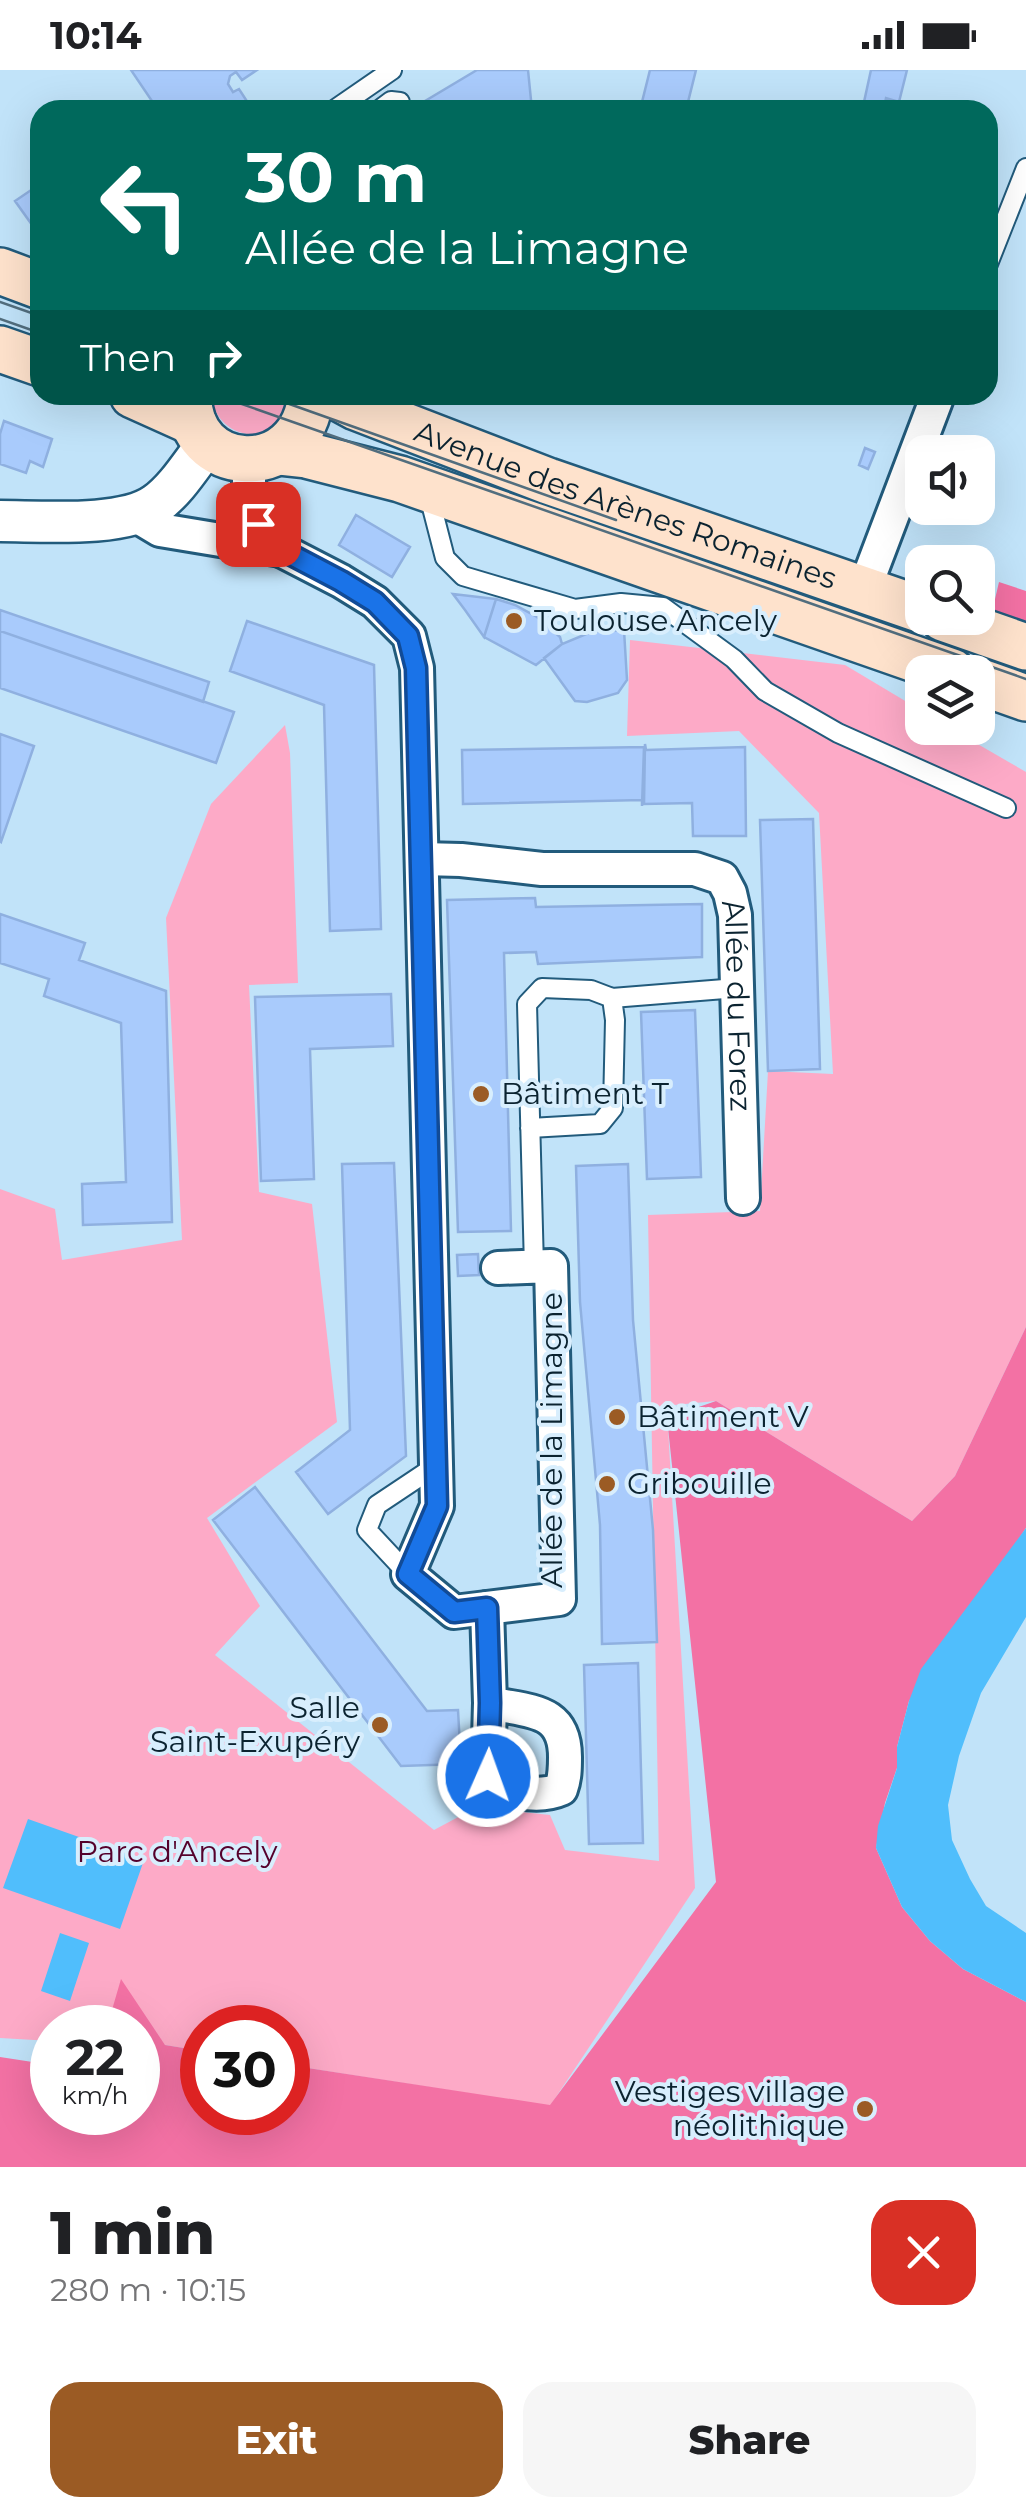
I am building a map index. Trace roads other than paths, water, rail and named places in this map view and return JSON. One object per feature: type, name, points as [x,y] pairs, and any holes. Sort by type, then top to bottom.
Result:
[{"type":"main road","points":[[0,271],[30,282]]},
{"type":"main road","points":[[0,349],[30,360]]},
{"type":"main road","points":[[158,405],[196,420]]},
{"type":"main road","points":[[263,456],[293,441],[304,426],[310,405]]},
{"type":"main road","name":"Avenue des Arènes Romaines","points":[[352,405],[548,481],[905,604]]},
{"type":"main road","name":"Avenue des Arènes Romaines","points":[[196,420],[220,452],[306,456],[400,478],[670,592],[905,659]]},
{"type":"main road","points":[[993,635],[1026,646]]},
{"type":"main road","points":[[995,687],[1026,698]]},
{"type":"street","name":"Avenue des Arènes Romaines","points":[[864,590],[934,405]]},
{"type":"street","points":[[0,522],[135,515],[158,503],[196,420]]},
{"type":"street","points":[[263,456],[249,500],[258,524],[282,550]]},
{"type":"street","points":[[135,515],[160,530],[282,550],[375,602],[408,636],[416,668],[437,1506],[408,1574]]},
{"type":"street","name":"Allée du Forez","points":[[422,859],[542,869],[695,869],[722,878],[735,915],[743,1198]]},
{"type":"street","name":"Allée de la Limagne","points":[[408,1574],[454,1612],[559,1599],[551,1266],[498,1268]]},
{"type":"street","points":[[487,1608],[490,1703]]},
{"type":"lane","points":[[348,100],[392,70]]},
{"type":"lane","points":[[998,239],[1026,168]]},
{"type":"lane","points":[[427,488],[444,558],[464,576],[575,609],[670,592],[765,691],[838,733],[1006,808]]},
{"type":"lane","points":[[534,1267],[527,1004],[542,988],[591,990],[612,998],[737,988]]},
{"type":"lane","points":[[530,1128],[600,1124],[612,1108],[612,998]]},
{"type":"lane","points":[[408,1574],[367,1530],[377,1505],[436,1466]]},
{"type":"water","points":[[1026,1528],[1026,1617],[981,1693],[959,1756],[948,1805],[952,1840],[986,1906],[1026,1933],[1026,2002],[963,1969],[930,1941],[902,1907],[876,1848],[878,1826],[897,1768],[897,1747],[921,1669]]},
{"type":"water","points":[[28,1819],[144,1860],[120,1929],[3,1888]]},
{"type":"water","points":[[60,1933],[89,1943],[70,2001],[41,1991]]},
{"type":"tram line","points":[[0,302],[30,312]]},
{"type":"tram line","points":[[0,319],[30,330]]},
{"type":"tram line","points":[[245,405],[1026,679]]},
{"type":"tram line","points":[[292,405],[616,520]]},
{"type":"place","name":"Toulouse Ancely","points":[[514,621]]},
{"type":"place","name":"Bâtiment T","points":[[481,1094]]},
{"type":"place","name":"Bâtiment V","points":[[617,1417]]},
{"type":"place","name":"Gribouille","points":[[607,1484]]},
{"type":"place","name":"Salle Saint-Exupéry","points":[[380,1725]]},
{"type":"place","name":"Vestiges village néolithique","points":[[865,2109]]},
{"type":"park label","name":"Parc d'Ancely","points":[[177,1852]]}]
